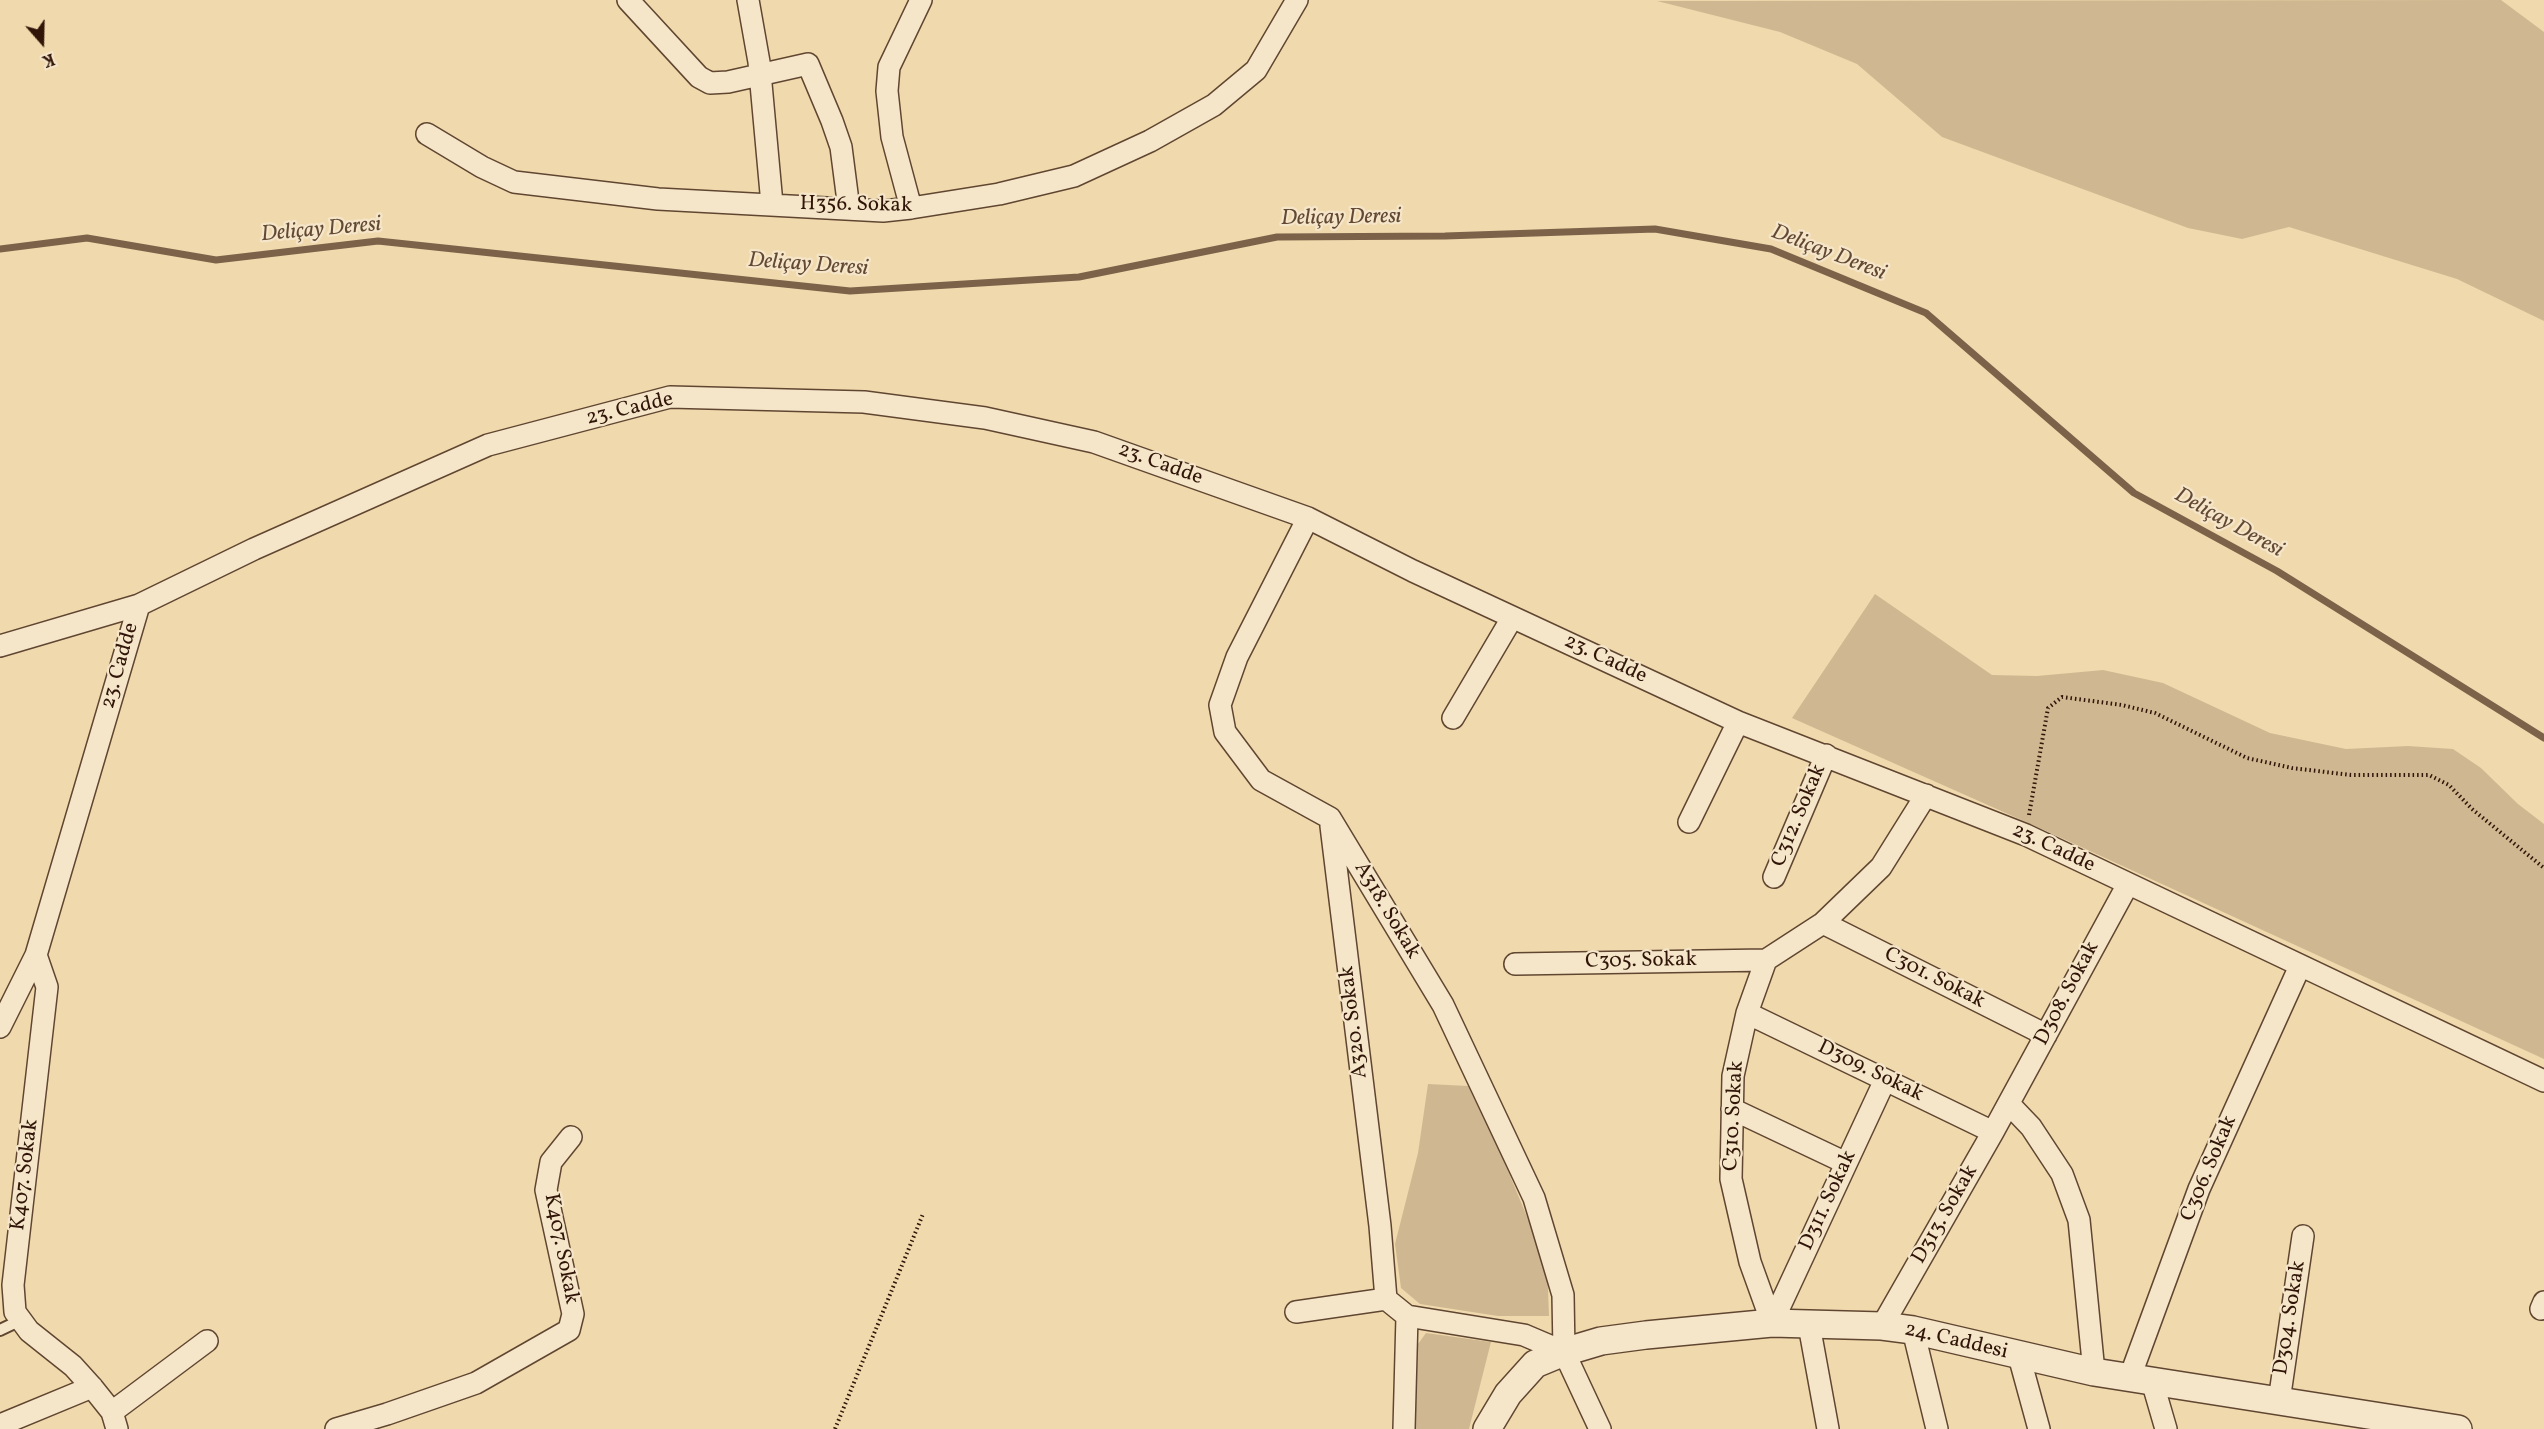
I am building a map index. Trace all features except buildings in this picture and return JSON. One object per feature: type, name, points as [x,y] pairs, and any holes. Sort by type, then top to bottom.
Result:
[{"type":"street","points":[[628,0],[699,77],[710,82],[728,82],[808,64],[841,147],[849,209]]},
{"type":"street","points":[[748,0],[760,76],[772,204]]},
{"type":"street","points":[[911,208],[892,137],[888,75],[889,67],[921,0]]},
{"type":"street","name":"H356. Sokak","points":[[427,134],[482,167],[514,182],[658,199],[883,211],[911,208],[999,194],[1074,176],[1150,141],[1214,105],[1256,70],[1298,0]]},
{"type":"street","name":"23. Cadde","points":[[0,1027],[36,955],[139,605],[254,549],[488,445],[670,397],[864,402],[985,418],[1094,442],[1308,518],[1512,618],[1738,722],[2026,835],[2544,1081]]},
{"type":"street","points":[[1308,518],[1237,657],[1220,705],[1225,732],[1261,780],[1330,818]]},
{"type":"street","points":[[0,646],[139,605]]},
{"type":"street","points":[[1453,718],[1512,618]]},
{"type":"street","points":[[1689,822],[1738,722]]},
{"type":"street","name":"C312. Sokak","points":[[1774,877],[1826,755]]},
{"type":"street","points":[[1767,960],[1823,923],[1881,867],[1926,795]]},
{"type":"street","name":"A320. Sokak","points":[[1330,818],[1380,1226],[1386,1299]]},
{"type":"street","name":"A318. Sokak","points":[[1330,818],[1443,1005],[1534,1198],[1563,1295],[1564,1352]]},
{"type":"street","name":"D308. Sokak","points":[[2009,1104],[2128,884]]},
{"type":"street","name":"C301. Sokak","points":[[1823,923],[2046,1035]]},
{"type":"street","name":"K407. Sokak","points":[[36,955],[47,987],[13,1285],[15,1312],[29,1331],[73,1366],[92,1387],[115,1421]]},
{"type":"street","name":"C305. Sokak","points":[[1515,964],[1767,960]]},
{"type":"street","name":"C310. Sokak","points":[[1767,960],[1748,1012],[1733,1076],[1731,1179],[1750,1262],[1772,1323]]},
{"type":"street","name":"C306. Sokak","points":[[2141,1379],[2199,1189],[2300,966]]},
{"type":"street","name":"D309. Sokak","points":[[1748,1012],[1993,1132]]},
{"type":"street","name":"D311. Sokak","points":[[1772,1323],[1885,1080]]},
{"type":"street","points":[[2009,1104],[2031,1126],[2062,1174],[2079,1220],[2094,1372]]},
{"type":"street","name":"D313. Sokak","points":[[1882,1326],[2009,1104]]},
{"type":"street","points":[[1732,1109],[1846,1164]]},
{"type":"street","name":"K407. Sokak","points":[[336,1429],[476,1383],[569,1330],[573,1314],[546,1190],[551,1162],[571,1137]]},
{"type":"street","name":"D304. Sokak","points":[[2279,1401],[2303,1236]]},
{"type":"street","points":[[1296,1312],[1386,1299],[1407,1316],[1524,1335],[1564,1352],[1600,1429]]},
{"type":"street","points":[[1404,1429],[1407,1316]]},
{"type":"street","name":"24. Caddesi","points":[[1487,1429],[1508,1394],[1535,1364],[1564,1352],[1601,1341],[1772,1323],[1882,1326],[1913,1330],[2094,1372],[2279,1401],[2397,1424],[2458,1429]]},
{"type":"street","points":[[1809,1325],[1828,1429]]},
{"type":"street","points":[[1913,1330],[1937,1429]]},
{"type":"street","points":[[115,1421],[207,1341]]},
{"type":"street","points":[[2019,1356],[2038,1429]]},
{"type":"street","points":[[2141,1379],[2166,1429]]},
{"type":"street","points":[[0,1425],[92,1387]]},
{"type":"lane","points":[[0,1330],[21,1320]]},
{"type":"path","points":[[2026,835],[2048,708],[2062,697],[2155,712],[2247,758],[2292,768],[2351,775],[2430,775],[2449,785],[2472,809],[2544,868]]},
{"type":"path","points":[[835,1429],[923,1214]]},
{"type":"shaded area","points":[[2501,0],[2544,32],[2544,321],[2457,279],[2289,227],[2242,239],[2188,228],[1942,137],[1857,64],[1780,32],[1657,1]]},
{"type":"shaded area","points":[[1875,594],[1992,675],[2037,676],[2103,670],[2163,683],[2270,733],[2346,749],[2408,746],[2453,749],[2481,768],[2518,804],[2544,824],[2544,1059],[2044,830],[1792,718]]},
{"type":"shaded area","points":[[1428,1084],[1468,1086],[1501,1154],[1547,1265],[1549,1316],[1498,1316],[1420,1304],[1401,1288],[1395,1244],[1418,1153]]},
{"type":"shaded area","points":[[1426,1333],[1491,1342],[1469,1429],[1412,1429],[1418,1344]]},
{"type":"waterway","name":"Deliçay Deresi","points":[[0,249],[87,238],[216,260],[378,241],[850,291],[1079,277],[1277,237],[1445,236],[1655,229],[1771,249],[1926,313],[2134,493],[2277,571],[2544,738]]}]
